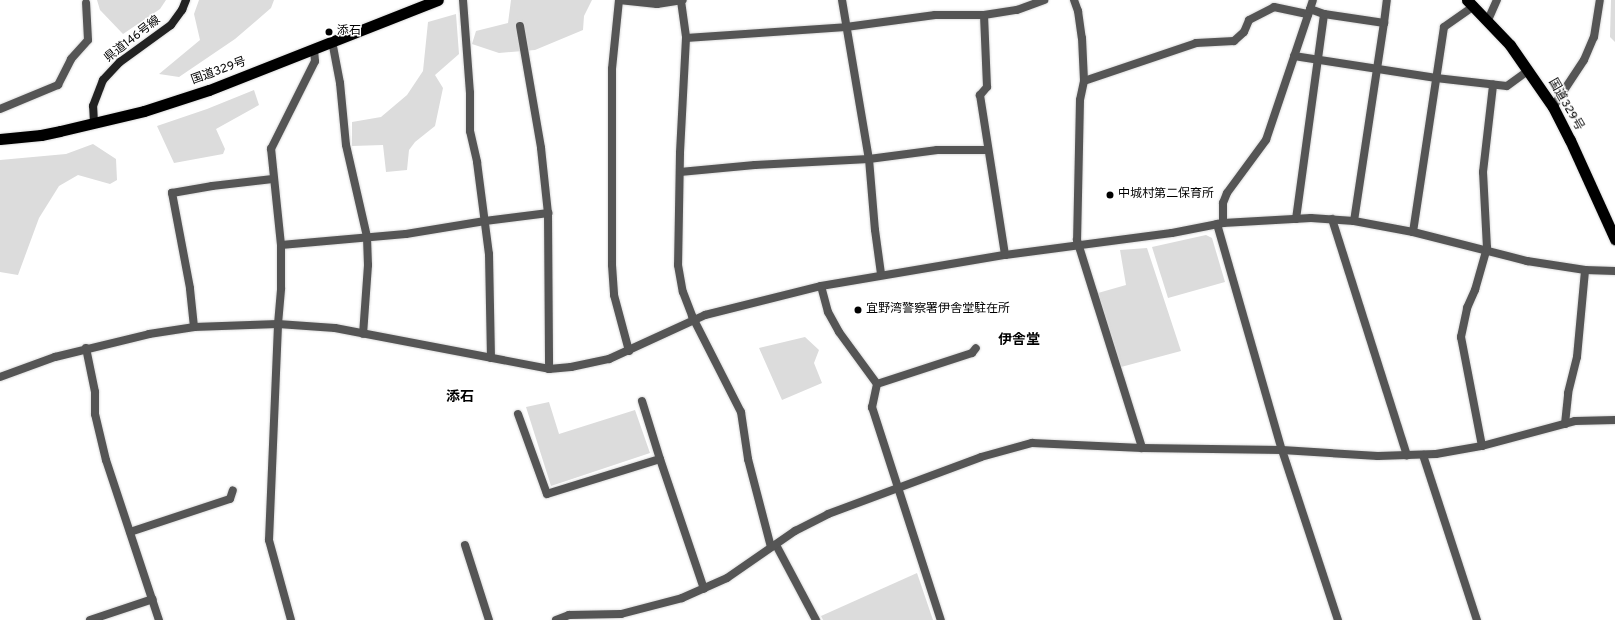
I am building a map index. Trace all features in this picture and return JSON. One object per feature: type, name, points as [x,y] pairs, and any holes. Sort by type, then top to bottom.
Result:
[{"type":"highway","name":"国道329号","points":[[0,139],[41,135],[144,111],[209,90],[438,0]]},
{"type":"highway","name":"国道329号","points":[[1470,3],[1488,20],[1529,70],[1553,108],[1570,140],[1615,239]]},
{"type":"main road","name":"県道146号線","points":[[94,123],[93,106],[103,80],[120,62],[171,25],[182,10],[186,0]]},
{"type":"street","points":[[463,0],[470,93],[470,131],[489,254],[491,358]]},
{"type":"street","points":[[629,351],[614,295],[612,264],[612,69],[619,0],[657,4],[682,0],[686,38],[680,172],[678,265],[683,292],[694,320],[741,412],[748,459],[773,546],[816,620]]},
{"type":"street","points":[[842,0],[869,159],[875,230],[881,274]]},
{"type":"street","points":[[686,38],[846,27],[934,15],[984,15],[1017,10],[1044,0]]},
{"type":"street","points":[[1074,0],[1078,11],[1082,38],[1084,81],[1080,100],[1078,245],[1142,448]]},
{"type":"street","points":[[1313,0],[1266,140],[1227,193],[1223,203],[1220,223],[1282,450],[1338,620]]},
{"type":"street","points":[[1354,221],[1387,0]]},
{"type":"street","points":[[1488,20],[1497,0]]},
{"type":"street","points":[[1553,108],[1584,60],[1594,37],[1600,0]]},
{"type":"street","points":[[0,109],[58,85],[71,59],[88,40],[86,3]]},
{"type":"street","points":[[1413,232],[1444,27],[1470,3]]},
{"type":"street","points":[[1084,81],[1196,43],[1234,41],[1244,32],[1249,20],[1274,7],[1384,22]]},
{"type":"street","points":[[1296,218],[1324,14]]},
{"type":"street","points":[[984,15],[987,87],[980,95],[1005,255]]},
{"type":"street","points":[[520,26],[541,148],[548,213],[549,369]]},
{"type":"street","points":[[332,41],[340,83],[346,145],[367,237],[368,265],[363,334]]},
{"type":"street","points":[[292,620],[269,540],[278,324],[281,288],[281,245],[271,149],[315,61],[314,49]]},
{"type":"street","points":[[1294,56],[1436,78],[1507,86],[1529,70]]},
{"type":"street","points":[[1482,446],[1461,337],[1463,322],[1475,290],[1487,248],[1483,172],[1493,84]]},
{"type":"street","points":[[680,172],[755,165],[869,159],[936,150],[988,150]]},
{"type":"street","points":[[194,327],[190,288],[172,193],[212,186],[273,179]]},
{"type":"street","points":[[281,245],[406,234],[485,221],[548,213]]},
{"type":"street","points":[[0,377],[55,356],[149,334],[194,327],[278,324],[335,328],[549,369],[588,364],[609,359],[712,313],[821,286],[881,274],[1005,255],[1172,233],[1220,223],[1296,218],[1354,221],[1413,232],[1527,261],[1585,270],[1615,271]]},
{"type":"street","points":[[1332,219],[1407,456]]},
{"type":"street","points":[[1565,424],[1568,393],[1577,357],[1585,270]]},
{"type":"street","points":[[821,286],[828,312],[839,332],[877,384],[872,407],[941,620]]},
{"type":"street","points":[[86,348],[95,392],[94,414],[106,460],[159,620]]},
{"type":"street","points":[[877,384],[972,353],[976,348]]},
{"type":"street","points":[[642,401],[704,589]]},
{"type":"street","points":[[518,414],[547,494],[660,458]]},
{"type":"street","points":[[556,620],[569,616],[621,614],[682,598],[727,578],[795,531],[828,514],[981,457],[1032,443],[1142,448],[1282,450],[1378,456],[1407,456],[1482,446],[1575,421],[1615,420]]},
{"type":"street","points":[[1423,455],[1477,620]]},
{"type":"street","points":[[130,532],[230,499],[233,490]]},
{"type":"street","points":[[465,545],[489,620]]},
{"type":"street","points":[[90,620],[153,599]]},
{"type":"shaded area","points":[[97,0],[166,0],[160,9],[123,34],[100,10]]},
{"type":"shaded area","points":[[199,0],[274,0],[271,8],[235,39],[179,77],[159,74],[200,40],[194,14]]},
{"type":"shaded area","points":[[511,0],[592,0],[584,16],[583,30],[535,50],[499,53],[472,44],[476,31],[508,23]]},
{"type":"shaded area","points":[[1611,0],[1615,0],[1615,42],[1610,37]]},
{"type":"shaded area","points":[[456,14],[459,54],[435,75],[443,88],[435,126],[415,142],[409,150],[407,170],[386,172],[383,145],[352,146],[352,122],[381,117],[407,95],[423,71],[428,22]]},
{"type":"shaded area","points":[[254,90],[259,105],[216,129],[225,149],[223,154],[174,163],[157,126],[207,109]]},
{"type":"shaded area","points":[[93,144],[116,159],[117,180],[110,184],[78,175],[59,186],[39,218],[18,275],[0,272],[0,160],[66,154]]},
{"type":"shaded area","points":[[1206,235],[1212,238],[1225,282],[1168,298],[1152,247]]},
{"type":"shaded area","points":[[1147,248],[1181,351],[1121,367],[1098,293],[1126,285],[1120,250]]},
{"type":"shaded area","points":[[805,337],[819,350],[814,363],[822,383],[782,400],[759,348]]},
{"type":"shaded area","points":[[549,402],[559,434],[635,410],[650,453],[551,486],[526,407]]},
{"type":"shaded area","points":[[917,573],[933,620],[823,620],[821,616]]},
{"type":"place","name":"添石","points":[[329,32]]},
{"type":"place","name":"中城村第二保育所","points":[[1110,195]]},
{"type":"place","name":"宜野湾警察署伊舎堂駐在所","points":[[858,310]]},
{"type":"district","name":"伊舎堂","points":[[1019,341]]},
{"type":"district","name":"添石","points":[[460,398]]}]
